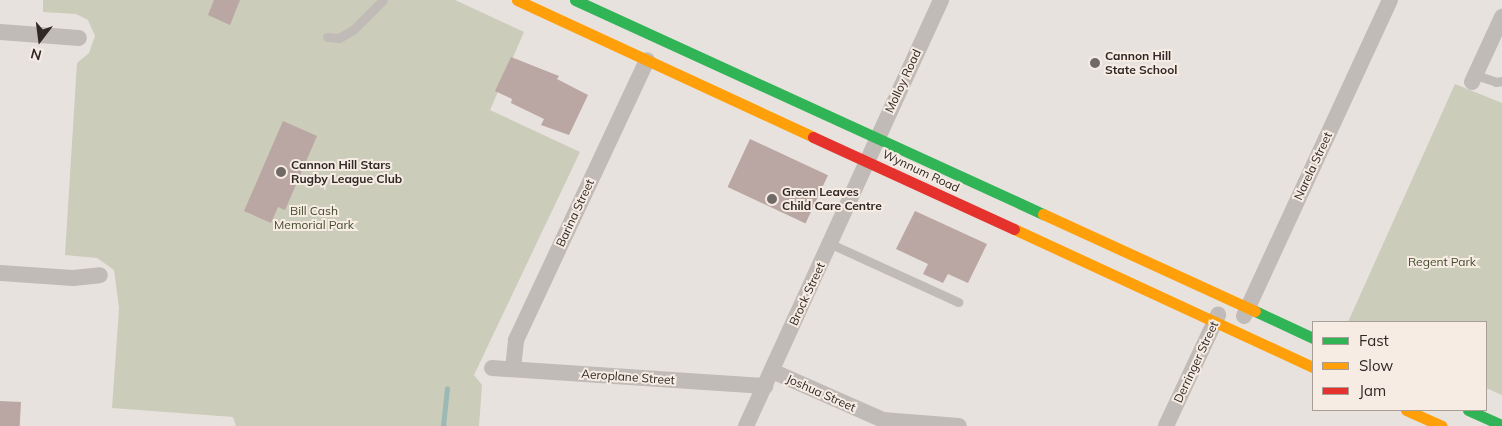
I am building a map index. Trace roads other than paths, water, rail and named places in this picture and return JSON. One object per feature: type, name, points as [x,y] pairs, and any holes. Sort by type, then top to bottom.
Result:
[{"type":"main road","name":"Wynnum Road","points":[[517,0],[1312,367]]},
{"type":"main road","name":"Wynnum Road","points":[[575,0],[878,137],[1312,338]]},
{"type":"main road","points":[[1408,411],[1442,426]]},
{"type":"main road","points":[[1470,411],[1502,426]]},
{"type":"street","name":"Molloy Road","points":[[868,162],[941,0]]},
{"type":"street","name":"Narela Street","points":[[1237,331],[1390,0]]},
{"type":"street","points":[[1474,78],[1502,17]]},
{"type":"street","points":[[0,32],[79,38]]},
{"type":"street","name":"Barina Street","points":[[513,370],[516,340],[647,60]]},
{"type":"street","name":"Brock Street","points":[[746,426],[868,162]]},
{"type":"street","points":[[0,273],[73,278],[100,275]]},
{"type":"street","name":"Derringer Street","points":[[1166,426],[1226,298]]},
{"type":"street","name":"Aeroplane Street","points":[[492,368],[765,386]]},
{"type":"street","name":"Joshua Street","points":[[772,371],[883,420],[959,426]]},
{"type":"lane","points":[[327,37],[339,38],[353,30],[383,0]]},
{"type":"lane","points":[[1474,78],[1496,82],[1502,81]]},
{"type":"lane","points":[[831,244],[958,302]]},
{"type":"waterway","points":[[443,426],[447,388]]},
{"type":"place","name":"Cannon Hill State School","points":[[1095,63]]},
{"type":"place","name":"Cannon Hill Stars Rugby League Club","points":[[281,172]]},
{"type":"place","name":"Green Leaves Child Care Centre","points":[[772,199]]},
{"type":"park label","name":"Bill Cash Memorial Park","points":[[314,218]]},
{"type":"park label","name":"Regent Park","points":[[1442,262]]}]
